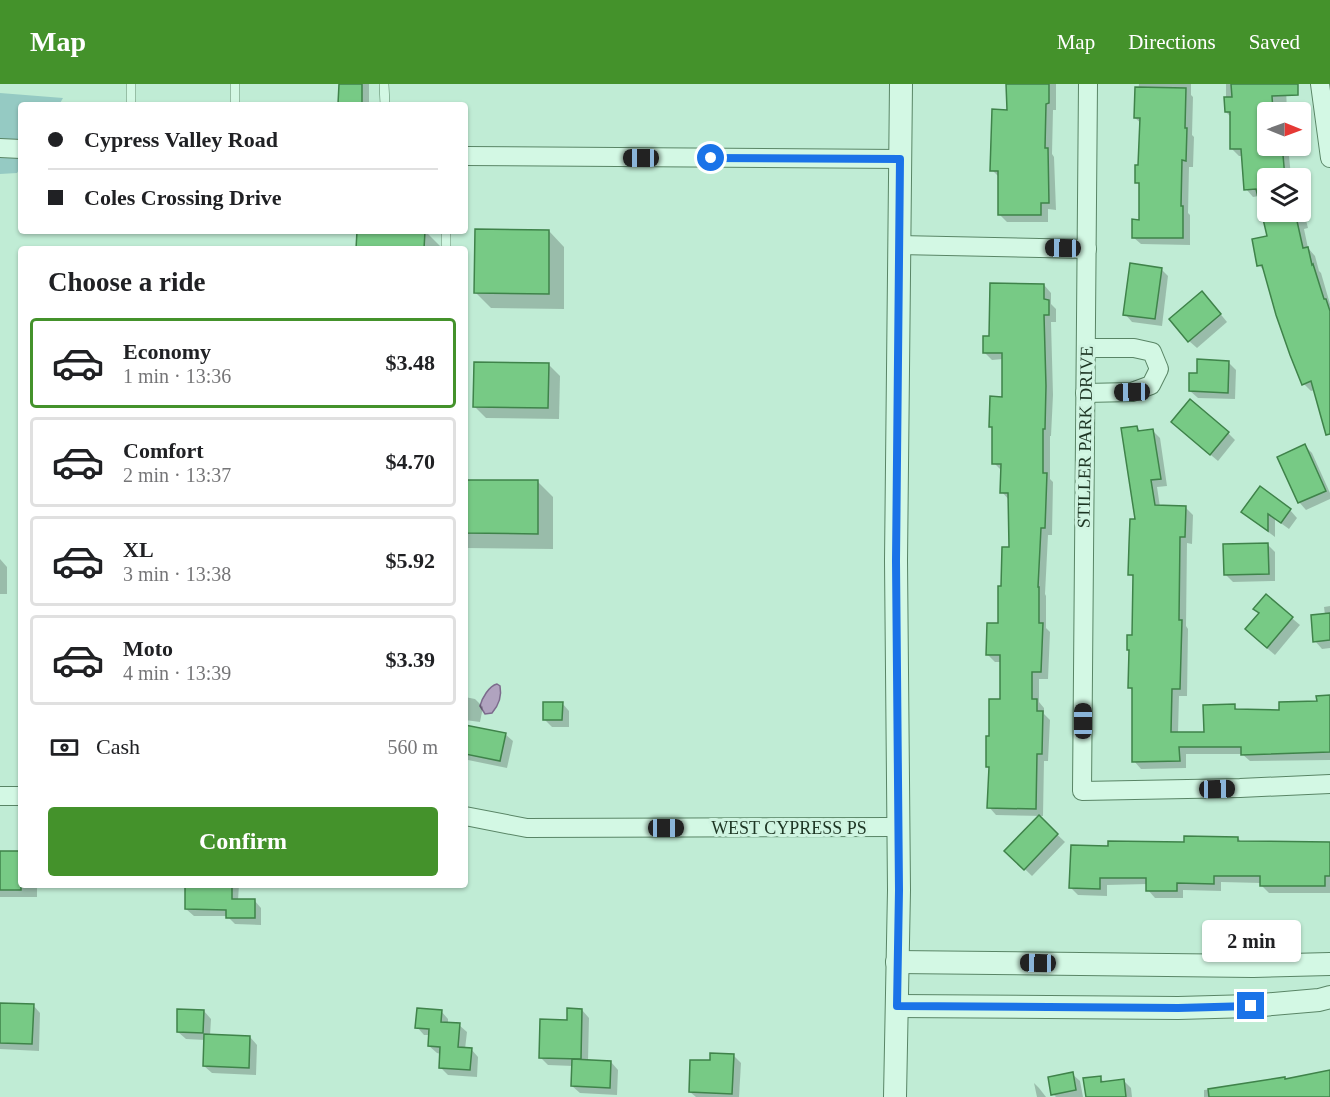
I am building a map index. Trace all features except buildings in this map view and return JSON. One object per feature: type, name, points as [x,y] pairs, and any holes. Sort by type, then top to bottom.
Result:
[{"type":"street","points":[[895,1097],[898,827],[896,561],[901,84]]},
{"type":"street","name":"STILLER PARK DRIVE","points":[[1088,84],[1082,791],[1330,784]]},
{"type":"street","points":[[1320,84],[1330,158]]},
{"type":"street","points":[[0,148],[18,149]]},
{"type":"street","points":[[468,156],[900,159]]},
{"type":"street","points":[[899,244],[1087,249]]},
{"type":"street","points":[[1085,393],[1132,392],[1151,385],[1159,369],[1152,352],[1134,348],[1086,348]]},
{"type":"street","points":[[0,796],[18,796]]},
{"type":"street","name":"WEST CYPRESS PS","points":[[468,817],[526,828],[898,827]]},
{"type":"street","points":[[897,962],[1253,966],[1330,964]]},
{"type":"street","points":[[897,1006],[1178,1008],[1251,1006],[1330,997]]},
{"type":"lane","points":[[131,84],[131,102]]},
{"type":"lane","points":[[235,84],[236,102]]},
{"type":"lane","points":[[384,84],[385,102]]},
{"type":"shaded area","points":[[0,93],[63,98],[61,102],[18,102],[18,171],[0,174]]},
{"type":"shaded area","points":[[497,684],[500,686],[498,704],[492,713],[485,714],[480,706],[481,703],[489,690]]},
{"type":"route","points":[[711,158],[900,159],[896,561],[899,890],[897,1006],[1178,1008],[1251,1006]]}]
